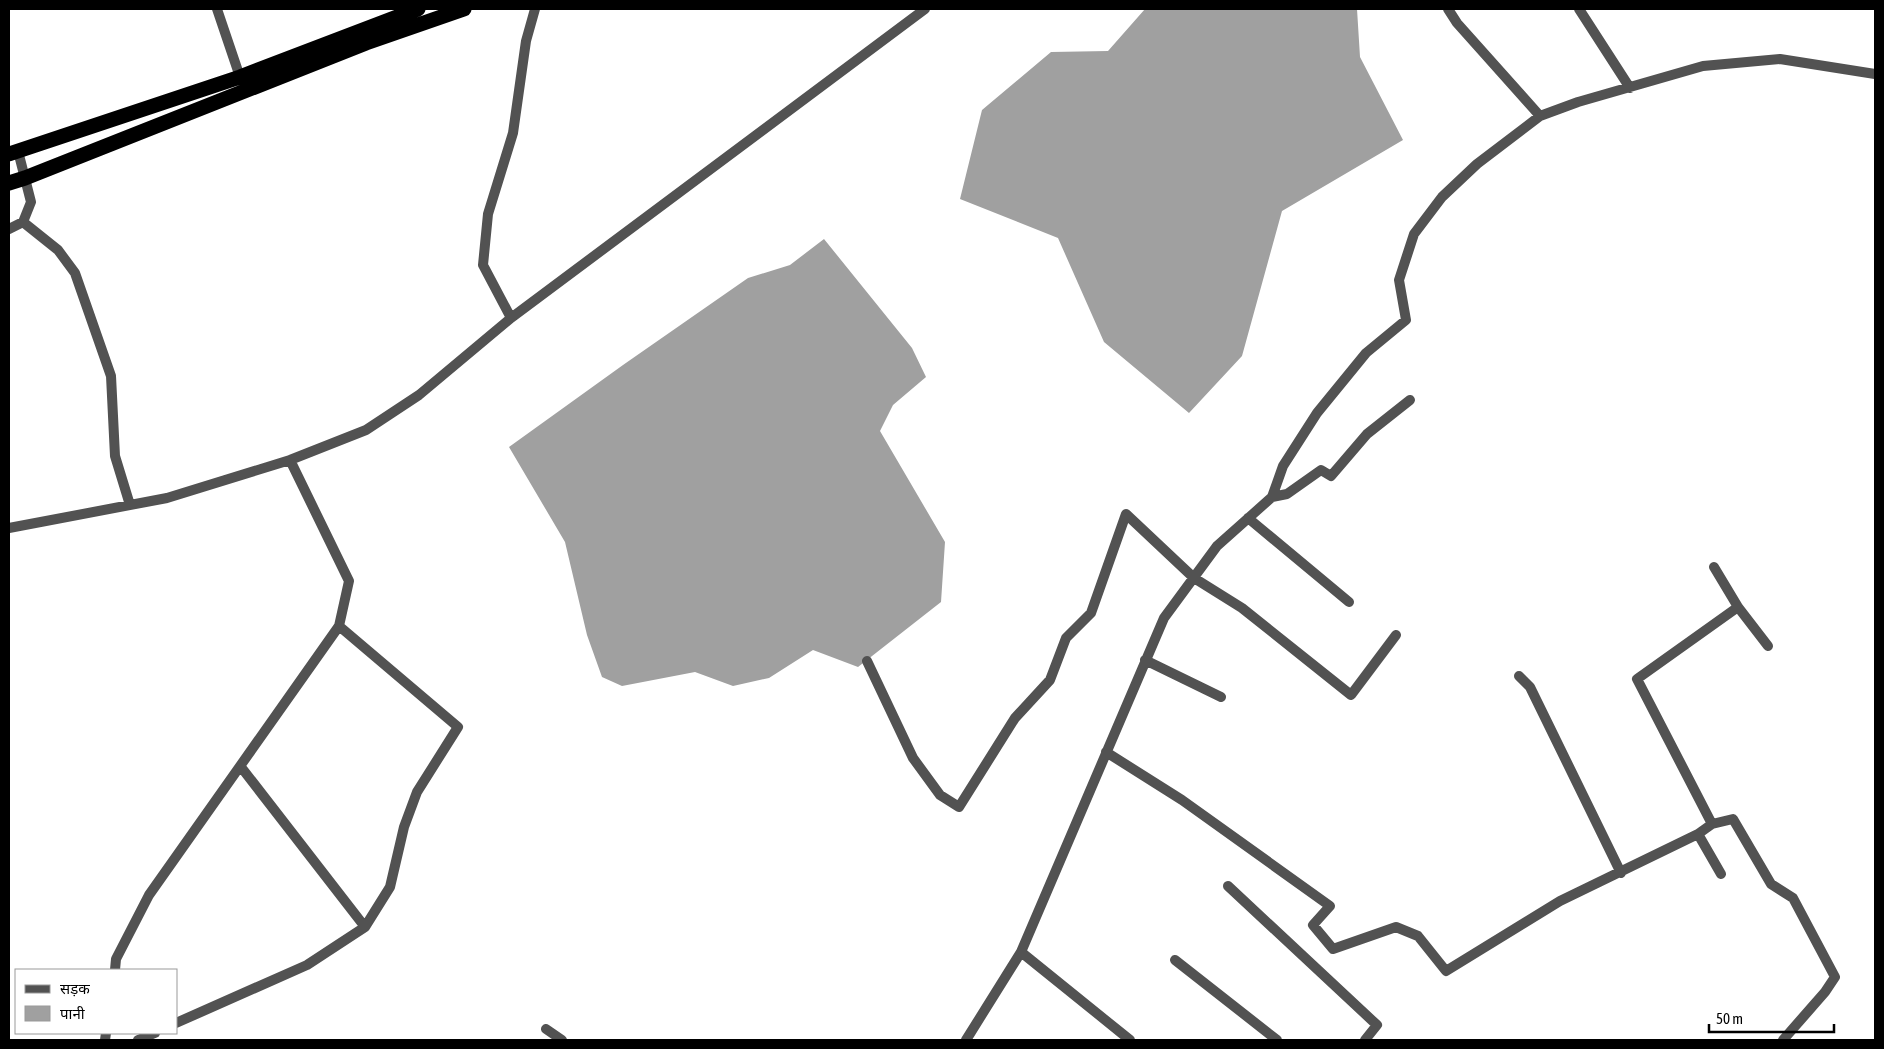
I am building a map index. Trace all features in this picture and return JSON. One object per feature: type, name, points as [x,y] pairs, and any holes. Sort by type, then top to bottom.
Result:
[{"type":"highway","points":[[14,152],[240,77],[418,9]]},
{"type":"highway","points":[[9,183],[366,43],[464,9]]},
{"type":"street","points":[[217,9],[240,77]]},
{"type":"street","points":[[511,318],[483,266],[488,214],[513,134],[526,41],[535,9]]},
{"type":"street","points":[[9,528],[167,498],[290,460],[366,430],[419,395],[511,318],[924,9]]},
{"type":"street","points":[[1448,9],[1457,23],[1540,116]]},
{"type":"street","points":[[1579,9],[1630,88]]},
{"type":"street","points":[[1272,497],[1282,466],[1317,413],[1366,352],[1406,320],[1399,280],[1414,234],[1442,197],[1509,138],[1540,116],[1578,102],[1703,66],[1780,58],[1875,74]]},
{"type":"street","points":[[9,229],[23,222],[31,202],[25,178],[14,152]]},
{"type":"street","points":[[23,222],[58,250],[75,273],[111,376],[115,456],[130,505]]},
{"type":"street","points":[[966,1040],[1021,952],[1164,618],[1217,546],[1248,518],[1272,497],[1287,494],[1322,470],[1331,476],[1367,434],[1410,400]]},
{"type":"street","points":[[115,969],[116,960],[149,895],[339,626],[349,581],[290,460]]},
{"type":"street","points":[[866,660],[913,758],[940,795],[959,807],[998,749],[1016,718],[1050,680],[1066,638],[1091,613],[1126,514],[1194,578],[1242,608],[1351,695],[1396,635]]},
{"type":"street","points":[[1248,518],[1349,602]]},
{"type":"street","points":[[1714,567],[1738,607],[1768,646]]},
{"type":"street","points":[[1712,824],[1637,679],[1738,607]]},
{"type":"street","points":[[178,1022],[307,965],[365,927],[390,886],[404,827],[417,792],[458,728],[339,626]]},
{"type":"street","points":[[1146,660],[1221,697]]},
{"type":"street","points":[[1520,676],[1530,686],[1621,872]]},
{"type":"street","points":[[1106,752],[1182,800],[1330,906],[1313,925],[1333,949],[1396,927],[1418,936],[1446,971],[1560,900],[1698,834],[1712,824],[1733,818],[1771,884],[1793,898],[1835,977],[1825,992],[1783,1040]]},
{"type":"street","points":[[241,767],[365,927]]},
{"type":"street","points":[[1698,834],[1721,874]]},
{"type":"street","points":[[1228,886],[1377,1025],[1365,1040]]},
{"type":"street","points":[[1021,952],[1130,1040]]},
{"type":"street","points":[[1175,960],[1276,1040]]},
{"type":"street","points":[[546,1030],[562,1040]]},
{"type":"street","points":[[138,1040],[153,1034]]},
{"type":"water","points":[[1145,9],[1357,9],[1360,57],[1403,140],[1282,211],[1242,356],[1189,413],[1104,342],[1058,238],[960,199],[982,110],[1051,52],[1108,51]]},
{"type":"water","points":[[824,239],[912,348],[926,377],[893,405],[880,431],[945,542],[941,602],[858,667],[813,650],[769,678],[733,686],[695,672],[622,686],[602,677],[587,635],[565,542],[509,447],[748,278],[790,265]]}]
